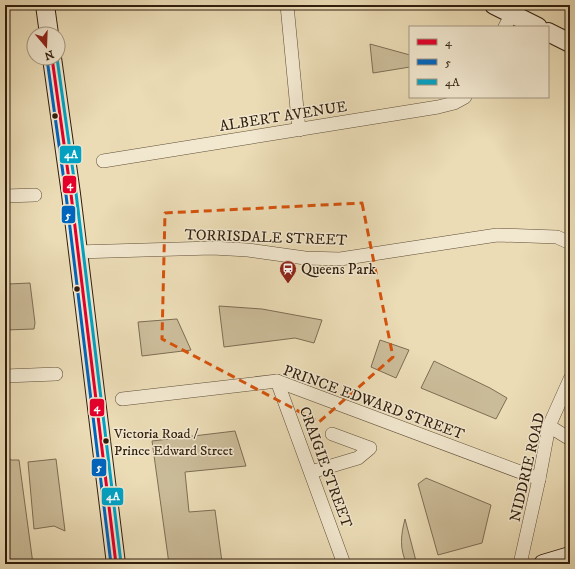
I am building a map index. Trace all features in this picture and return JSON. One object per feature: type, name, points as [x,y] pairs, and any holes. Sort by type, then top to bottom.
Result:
[{"type":"street","points":[[45,5],[47,26]]},
{"type":"street","points":[[287,5],[299,130]]},
{"type":"street","points":[[494,5],[511,15],[536,26]]},
{"type":"street","points":[[549,32],[570,43]]},
{"type":"street","points":[[53,66],[71,194],[77,255],[116,564]]},
{"type":"street","name":"ALBERT AVENUE","points":[[103,161],[438,108],[454,103],[463,98]]},
{"type":"street","points":[[5,196],[35,195]]},
{"type":"street","name":"TORRISDALE STREET","points":[[77,255],[212,248],[248,250],[305,258],[340,258],[497,235],[557,237],[570,243]]},
{"type":"street","points":[[5,376],[56,374]]},
{"type":"street","name":"NIDDRIE ROAD","points":[[520,564],[549,426],[570,379]]},
{"type":"street","name":"PRINCE EDWARD STREET","points":[[122,399],[277,381],[539,479]]},
{"type":"street","name":"CRAIGIE STREET","points":[[277,381],[344,564]]},
{"type":"street","points":[[549,426],[570,439]]},
{"type":"street","points":[[311,472],[358,458],[370,448],[332,434]]},
{"type":"street","points":[[543,564],[570,556]]},
{"type":"highlighted area","points":[[362,203],[393,357],[319,422],[162,339],[165,213]]},
{"type":"shaded area","points":[[370,44],[409,55],[409,67],[373,73]]},
{"type":"shaded area","points":[[30,283],[35,323],[34,329],[5,330],[5,299],[8,298],[8,284]]},
{"type":"shaded area","points":[[219,306],[262,309],[322,320],[314,343],[295,338],[224,347]]},
{"type":"shaded area","points":[[177,319],[191,350],[142,356],[138,322]]},
{"type":"shaded area","points":[[380,340],[409,350],[396,378],[371,367]]},
{"type":"shaded area","points":[[434,361],[490,388],[507,398],[496,419],[421,388]]},
{"type":"shaded area","points":[[235,431],[246,466],[185,472],[189,512],[215,510],[222,562],[231,563],[256,561],[277,562],[278,564],[169,564],[152,441]]},
{"type":"shaded area","points":[[5,454],[11,460],[19,460],[33,564],[5,564]]},
{"type":"shaded area","points":[[56,459],[65,531],[54,526],[34,529],[28,462]]},
{"type":"shaded area","points":[[426,478],[491,505],[482,543],[438,555],[418,484]]},
{"type":"shaded area","points":[[405,519],[416,561],[407,564],[402,547],[402,530]]},
{"type":"transit line","name":"5","points":[[48,66],[66,195],[111,564]]},
{"type":"transit line","name":"4","points":[[53,66],[71,194],[116,564]]},
{"type":"transit line","name":"4A","points":[[58,66],[76,193],[121,563]]},
{"type":"place","name":"Queens Park","points":[[288,284]]},
{"type":"place","name":"Victoria Road / Prince Edward Street","points":[[106,441]]}]
